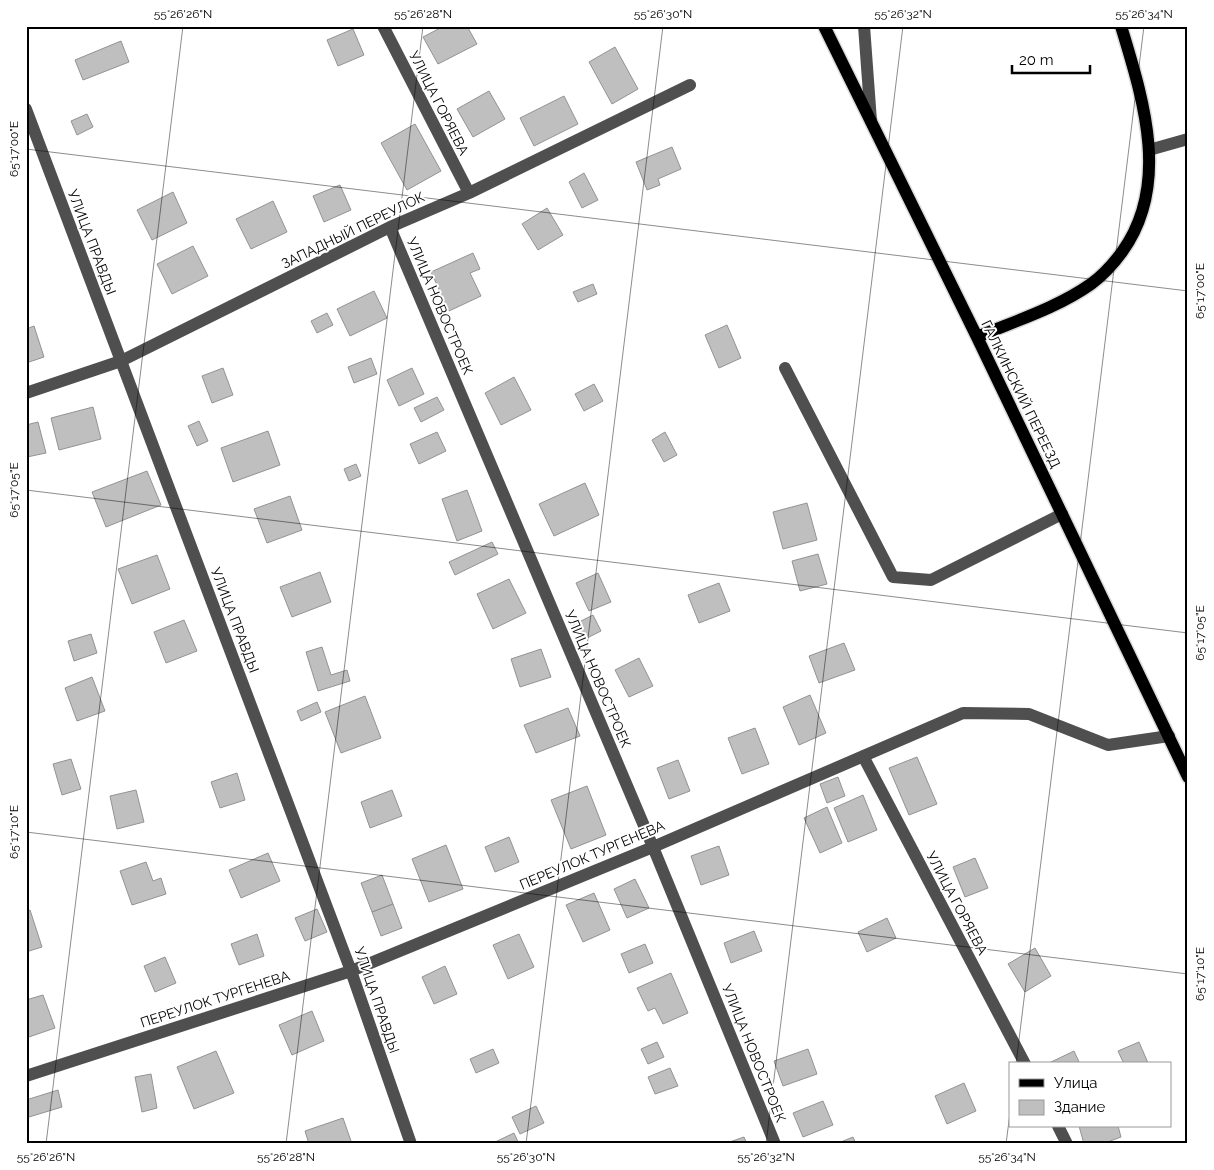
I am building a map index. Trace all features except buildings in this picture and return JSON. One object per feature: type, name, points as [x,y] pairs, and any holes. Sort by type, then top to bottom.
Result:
[{"type":"main road","name":"ГАЛКИНСКИЙ ПЕРЕЕЗД","points":[[824,26],[977,337],[1188,776]]},
{"type":"main road","points":[[977,337],[1066,299],[1092,284],[1116,260],[1132,238],[1142,214],[1148,190],[1150,165],[1145,114],[1121,26]]},
{"type":"street","name":"УЛИЦА ГОРЯЕВА","points":[[383,26],[469,192]]},
{"type":"street","points":[[864,26],[871,121]]},
{"type":"street","name":"ЗАПАДНЫЙ ПЕРЕУЛОК","points":[[26,393],[121,361],[390,227],[469,192],[690,85]]},
{"type":"street","name":"УЛИЦА ПРАВДЫ","points":[[26,109],[352,971],[411,1144]]},
{"type":"street","points":[[1149,150],[1188,139]]},
{"type":"street","name":"УЛИЦА НОВОСТРОЕК","points":[[390,227],[653,847],[775,1144]]},
{"type":"street","points":[[785,368],[893,577],[930,580],[1062,514]]},
{"type":"street","name":"ПЕРЕУЛОК ТУРГЕНЕВА","points":[[26,1076],[352,971],[653,847],[963,713],[1029,714],[1108,745],[1168,736]]},
{"type":"street","name":"УЛИЦА ГОРЯЕВА","points":[[863,756],[1024,1062]]},
{"type":"street","points":[[1059,1128],[1068,1144]]}]
